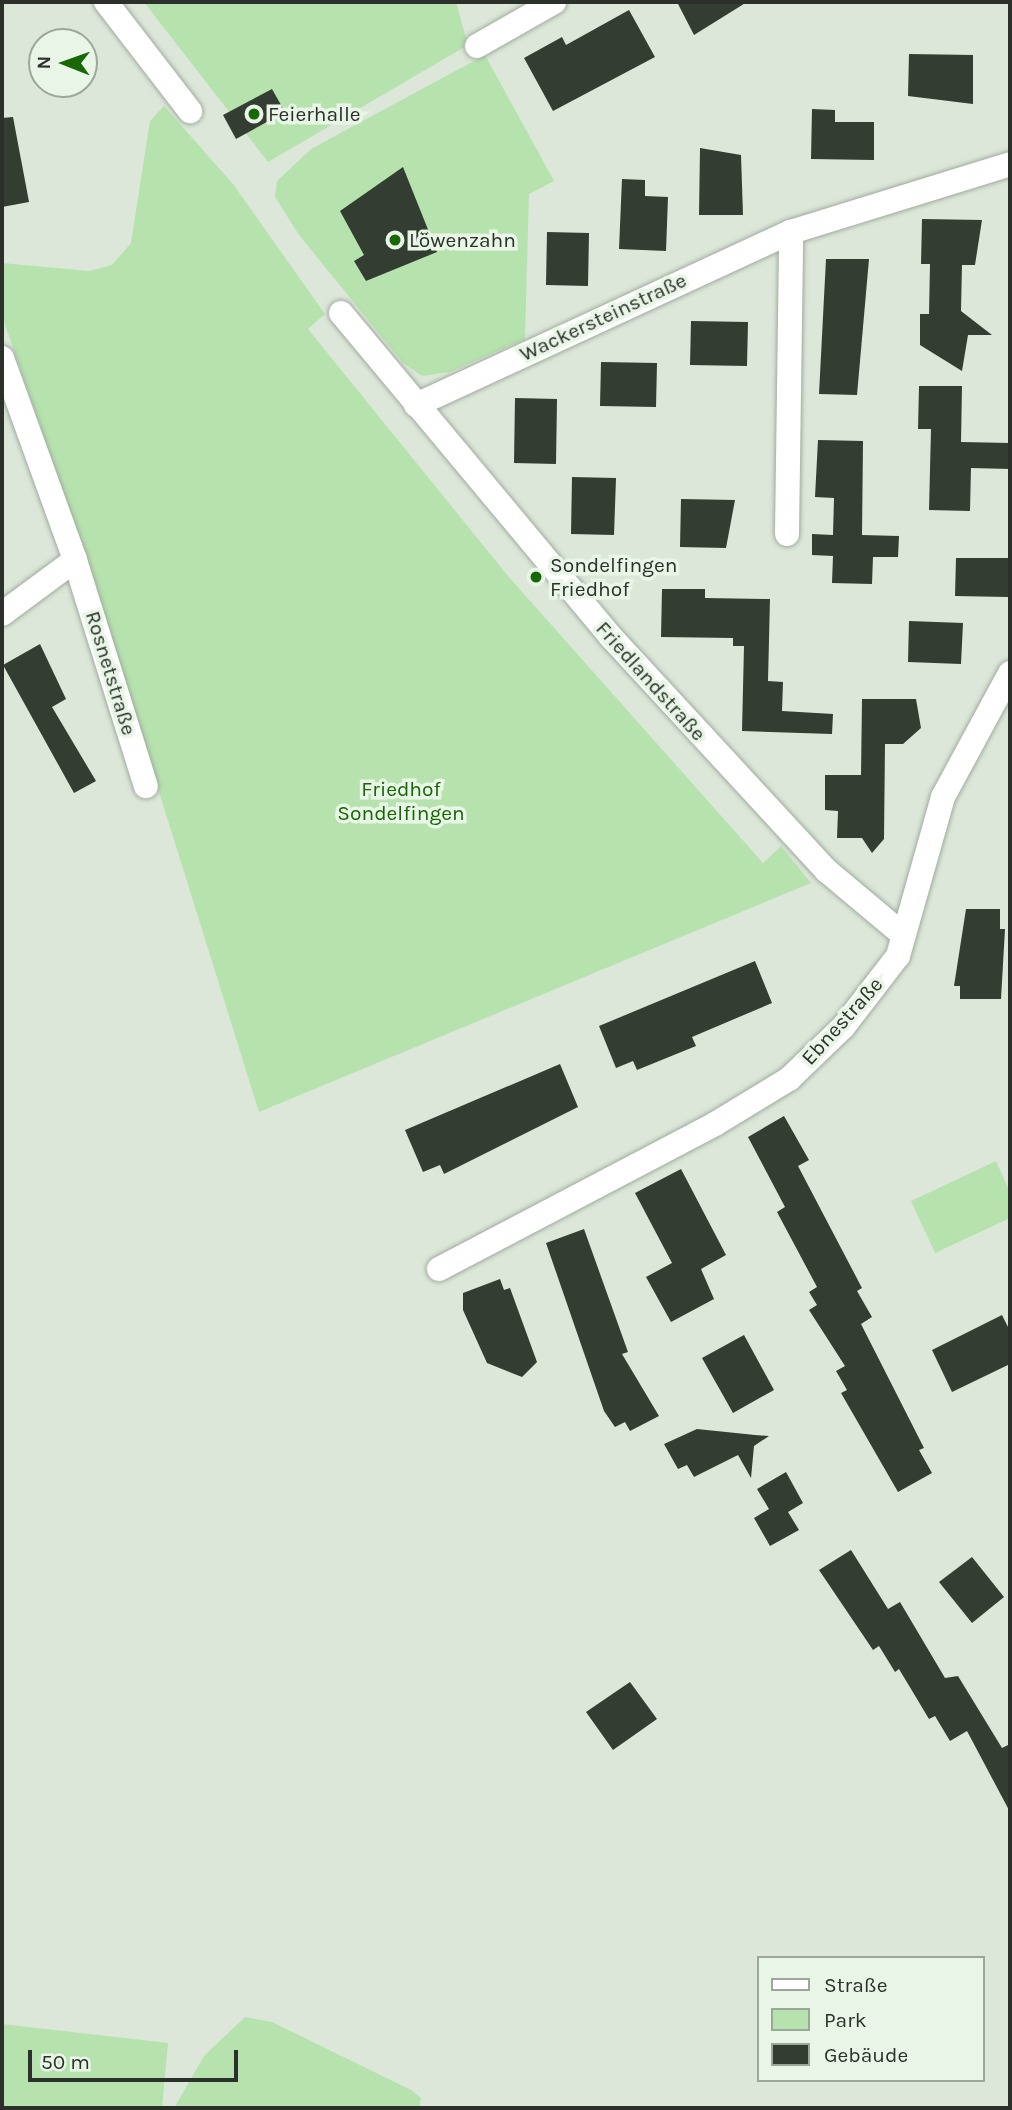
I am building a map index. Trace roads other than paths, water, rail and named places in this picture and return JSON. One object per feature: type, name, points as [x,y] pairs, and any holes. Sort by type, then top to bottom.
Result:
[{"type":"street","points":[[106,2],[190,111]]},
{"type":"street","points":[[477,46],[554,2]]},
{"type":"street","name":"Wackersteinstraße","points":[[416,405],[791,232],[1010,164]]},
{"type":"street","points":[[788,534],[791,232]]},
{"type":"street","name":"Friedlandstraße","points":[[341,313],[416,405],[722,759],[827,871],[901,933]]},
{"type":"street","name":"Rosnetstraße","points":[[2,358],[75,559],[146,786]]},
{"type":"street","points":[[2,614],[75,559]]},
{"type":"street","name":"Ebnestraße","points":[[439,1269],[789,1079],[844,1026],[898,956],[901,933],[943,797],[1010,673]]},
{"type":"place","name":"Feierhalle","points":[[254,114]]},
{"type":"place","name":"Löwenzahn","points":[[395,240]]},
{"type":"place","name":"Sondelfingen Friedhof","points":[[536,577]]},
{"type":"park label","name":"Friedhof Sondelfingen","points":[[401,801]]}]
